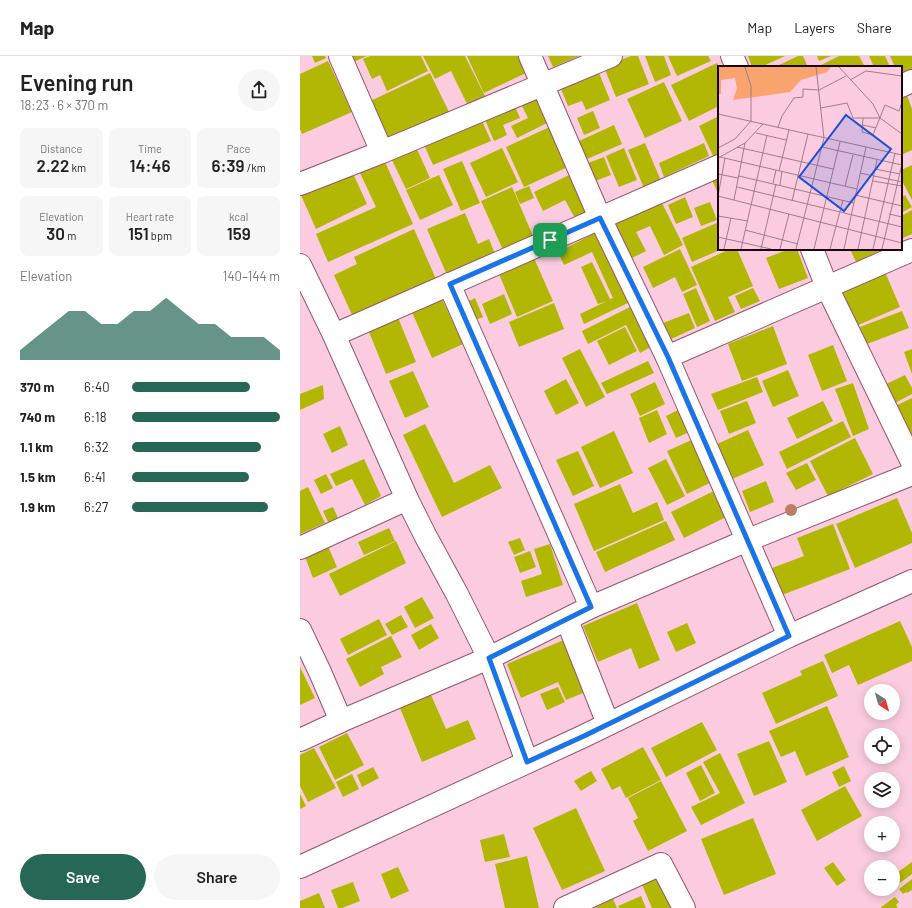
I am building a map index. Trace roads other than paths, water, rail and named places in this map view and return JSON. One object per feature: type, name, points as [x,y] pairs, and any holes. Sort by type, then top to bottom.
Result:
[{"type":"street","points":[[340,56],[382,152]]},
{"type":"street","points":[[530,56],[600,218],[668,357],[789,636]]},
{"type":"street","points":[[300,184],[382,152],[611,56]]},
{"type":"street","points":[[732,56],[737,66]]},
{"type":"street","points":[[902,86],[912,81]]},
{"type":"street","points":[[334,335],[718,166]]},
{"type":"street","points":[[812,250],[826,287],[912,462]]},
{"type":"street","points":[[668,357],[912,250]]},
{"type":"street","points":[[301,270],[334,335],[407,499],[489,658],[527,762]]},
{"type":"street","points":[[450,284],[591,607]]},
{"type":"street","points":[[300,740],[489,658],[591,607],[748,540],[912,474]]},
{"type":"street","points":[[300,548],[407,499]]},
{"type":"street","points":[[300,868],[608,724],[789,636],[912,581]]},
{"type":"street","points":[[567,620],[608,724]]},
{"type":"street","points":[[301,633],[341,721]]},
{"type":"street","points":[[565,908],[661,864],[684,908]]}]
